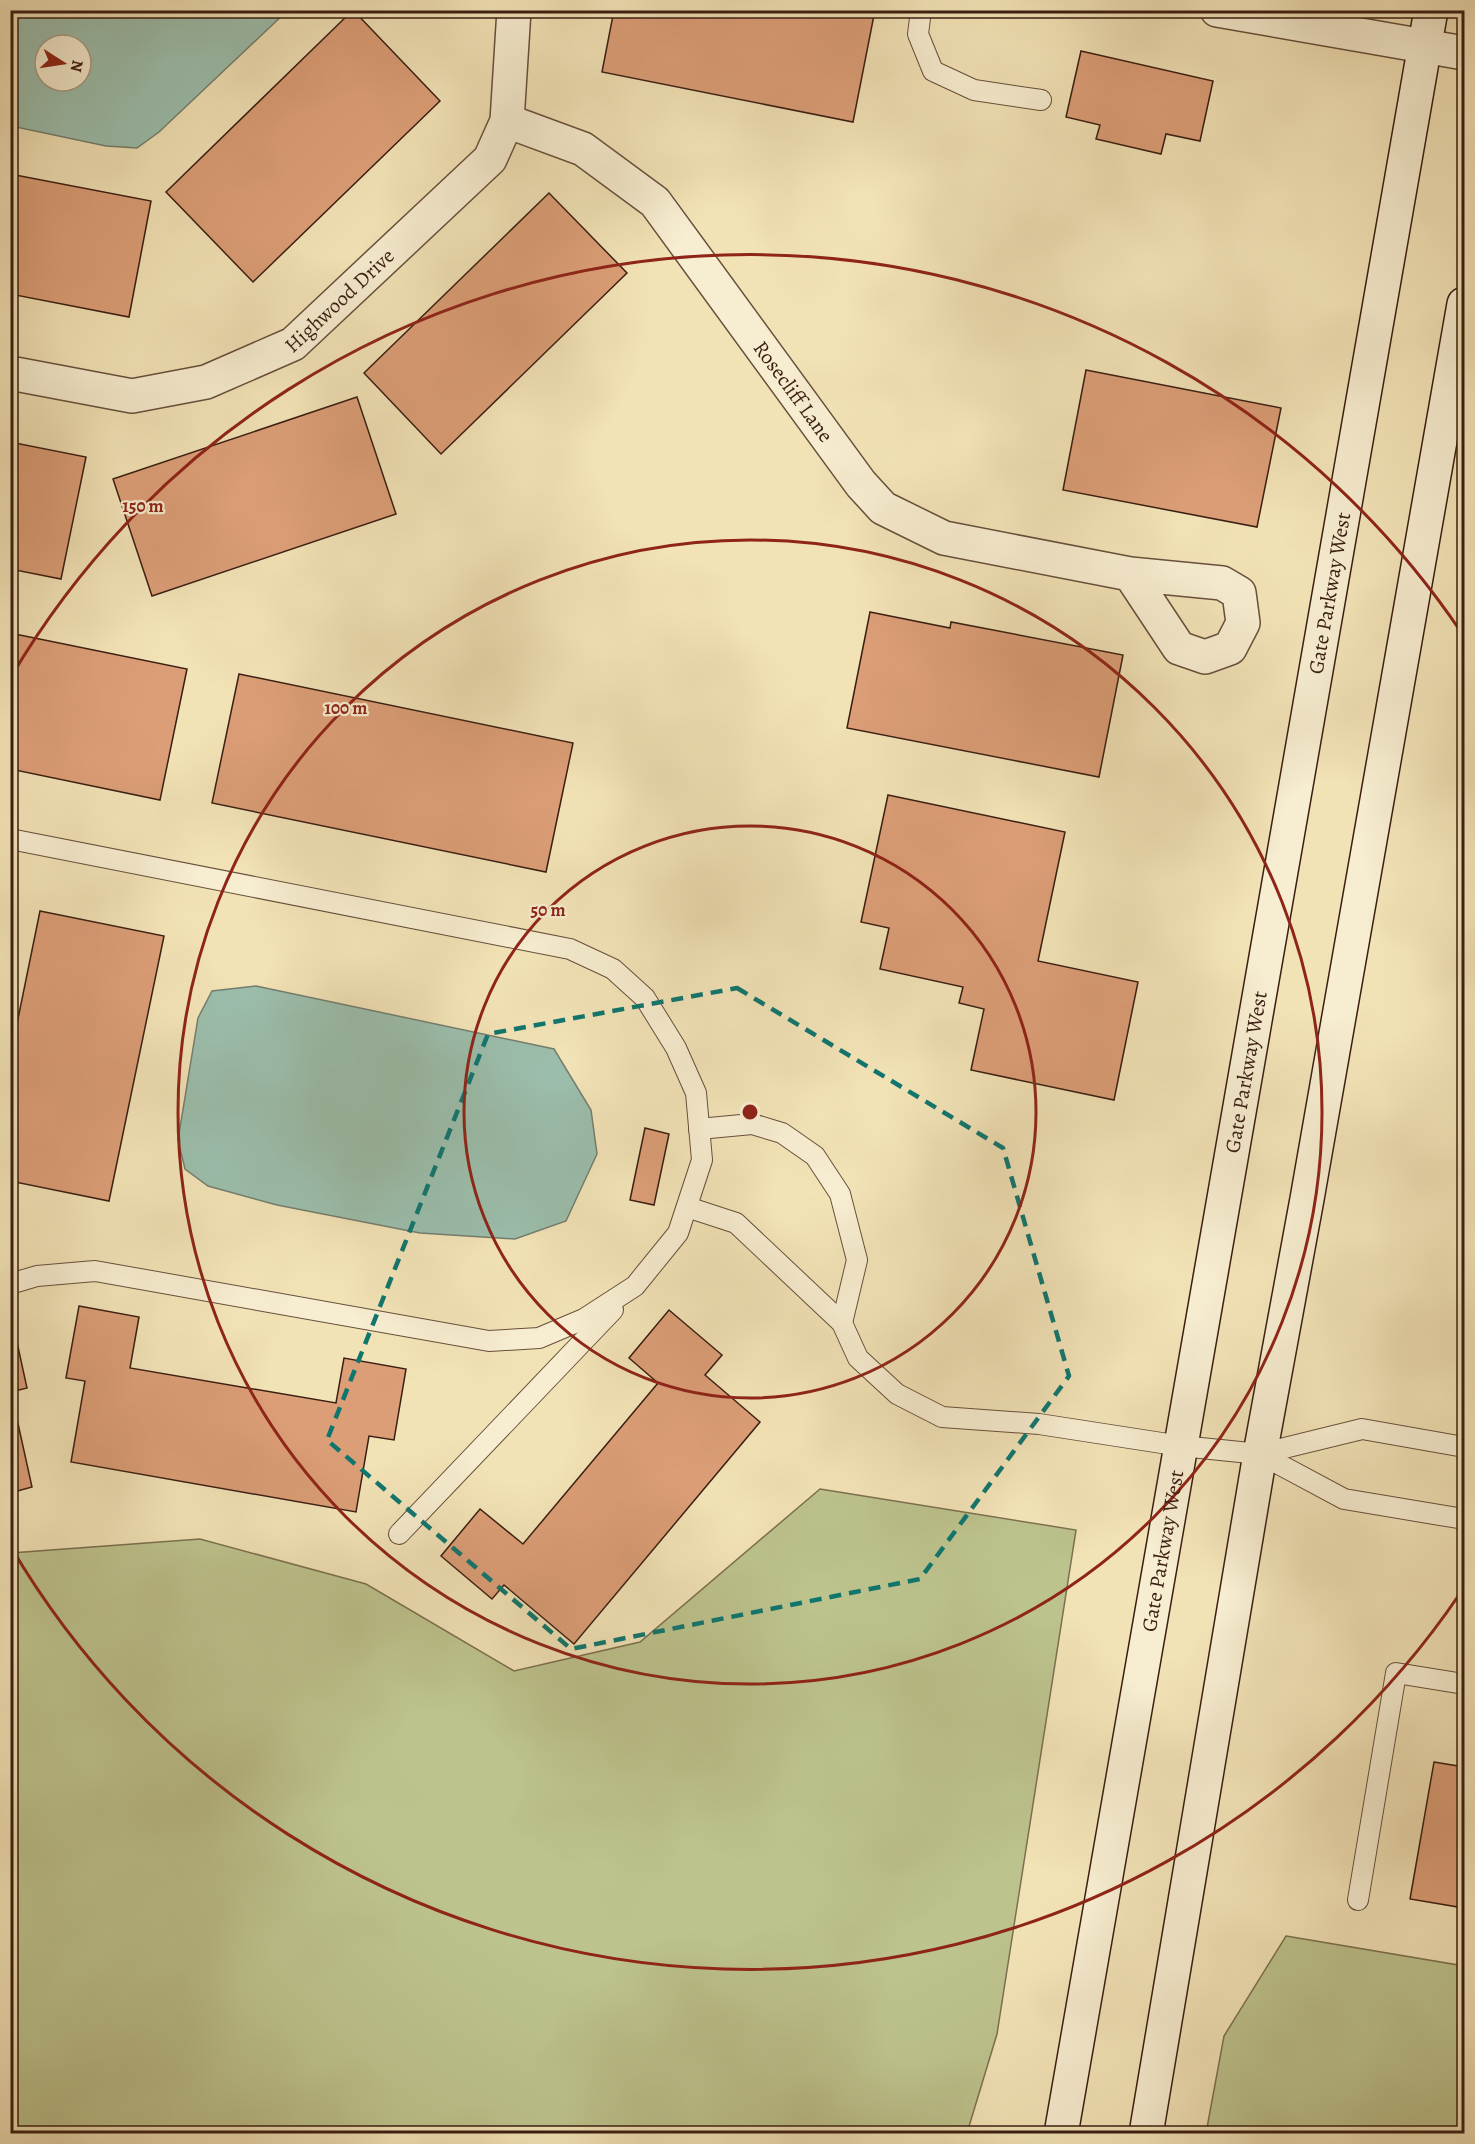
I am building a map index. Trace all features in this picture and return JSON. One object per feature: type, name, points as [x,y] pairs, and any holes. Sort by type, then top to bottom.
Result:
[{"type":"main road","name":"Highwood Drive","points":[[10,373],[132,396],[206,382],[293,344],[490,159],[507,121],[514,10]]},
{"type":"main road","points":[[1217,10],[1464,53]]},
{"type":"main road","name":"Gate Parkway West","points":[[1061,2133],[1431,10]]},
{"type":"main road","name":"Rosecliff Lane","points":[[507,121],[583,149],[655,202],[861,484],[883,508],[944,538],[1130,574]]},
{"type":"main road","points":[[1146,2133],[1260,1454],[1308,1200],[1464,304]]},
{"type":"lane","points":[[921,10],[918,34],[933,71],[974,90],[1041,100]]},
{"type":"lane","points":[[10,839],[570,949],[613,969],[645,998],[676,1048],[696,1093],[702,1160],[678,1233],[635,1286],[399,1534]]},
{"type":"lane","points":[[699,1129],[752,1124],[782,1133],[815,1156],[840,1194],[857,1260],[842,1323]]},
{"type":"lane","points":[[687,1207],[736,1223],[842,1323],[858,1358],[897,1394],[942,1417],[1039,1424],[1181,1446],[1260,1454],[1362,1429],[1464,1446]]},
{"type":"lane","points":[[10,1284],[37,1276],[95,1271],[489,1341],[539,1338],[584,1319],[635,1286]]},
{"type":"lane","points":[[1260,1454],[1344,1499],[1464,1519]]},
{"type":"lane","points":[[1358,1900],[1396,1673],[1464,1684]]},
{"type":"highlighted area","points":[[737,988],[1003,1148],[1069,1376],[920,1579],[571,1649],[327,1440],[488,1034]]},
{"type":"green space","points":[[820,1489],[1076,1530],[997,2034],[967,2133],[11,2133],[11,1553],[200,1539],[366,1584],[514,1671],[640,1642]]},
{"type":"green space","points":[[1286,1936],[1464,1966],[1464,2133],[1206,2133],[1224,2036]]},
{"type":"shaded area","points":[[11,10],[287,10],[159,132],[137,148],[106,146],[11,126]]},
{"type":"shaded area","points":[[256,986],[554,1049],[591,1110],[597,1154],[566,1221],[515,1239],[420,1233],[277,1205],[208,1186],[185,1169],[178,1140],[198,1018],[212,991]]},
{"type":"building","points":[[353,10],[440,101],[253,282],[166,192]]},
{"type":"building","points":[[614,10],[875,10],[853,122],[602,72]]},
{"type":"building","points":[[1081,51],[1213,81],[1200,141],[1166,134],[1161,154],[1096,139],[1100,125],[1066,117]]},
{"type":"building","points":[[10,174],[151,201],[129,317],[10,294]]},
{"type":"building","points":[[549,193],[627,273],[441,454],[364,373]]},
{"type":"building","points":[[1086,370],[1281,408],[1257,527],[1063,490]]},
{"type":"building","points":[[357,397],[396,514],[152,596],[113,479]]},
{"type":"building","points":[[10,442],[86,457],[61,579],[10,569]]},
{"type":"building","points":[[870,612],[950,628],[951,622],[1123,655],[1099,777],[847,728]]},
{"type":"building","points":[[10,633],[187,669],[160,800],[10,769]]},
{"type":"building","points":[[239,674],[573,743],[546,872],[212,803]]},
{"type":"building","points":[[888,795],[1065,832],[1038,961],[1138,982],[1114,1100],[971,1070],[984,1009],[959,1003],[963,987],[880,969],[889,928],[861,922]]},
{"type":"building","points":[[40,911],[164,936],[109,1201],[10,1181],[14,1158],[10,1157],[10,1058]]},
{"type":"building","points":[[645,1128],[669,1134],[654,1205],[630,1200]]},
{"type":"building","points":[[79,1306],[139,1317],[130,1368],[336,1403],[344,1358],[406,1369],[394,1440],[369,1436],[356,1512],[71,1462],[85,1381],[66,1378]]},
{"type":"building","points":[[669,1310],[722,1355],[705,1375],[760,1422],[574,1644],[504,1585],[492,1599],[441,1556],[480,1509],[523,1544],[658,1383],[629,1358]]},
{"type":"building","points":[[13,1324],[27,1388],[11,1392],[32,1487],[10,1493],[10,1325]]},
{"type":"building","points":[[1434,1762],[1464,1767],[1464,1908],[1410,1899]]}]
